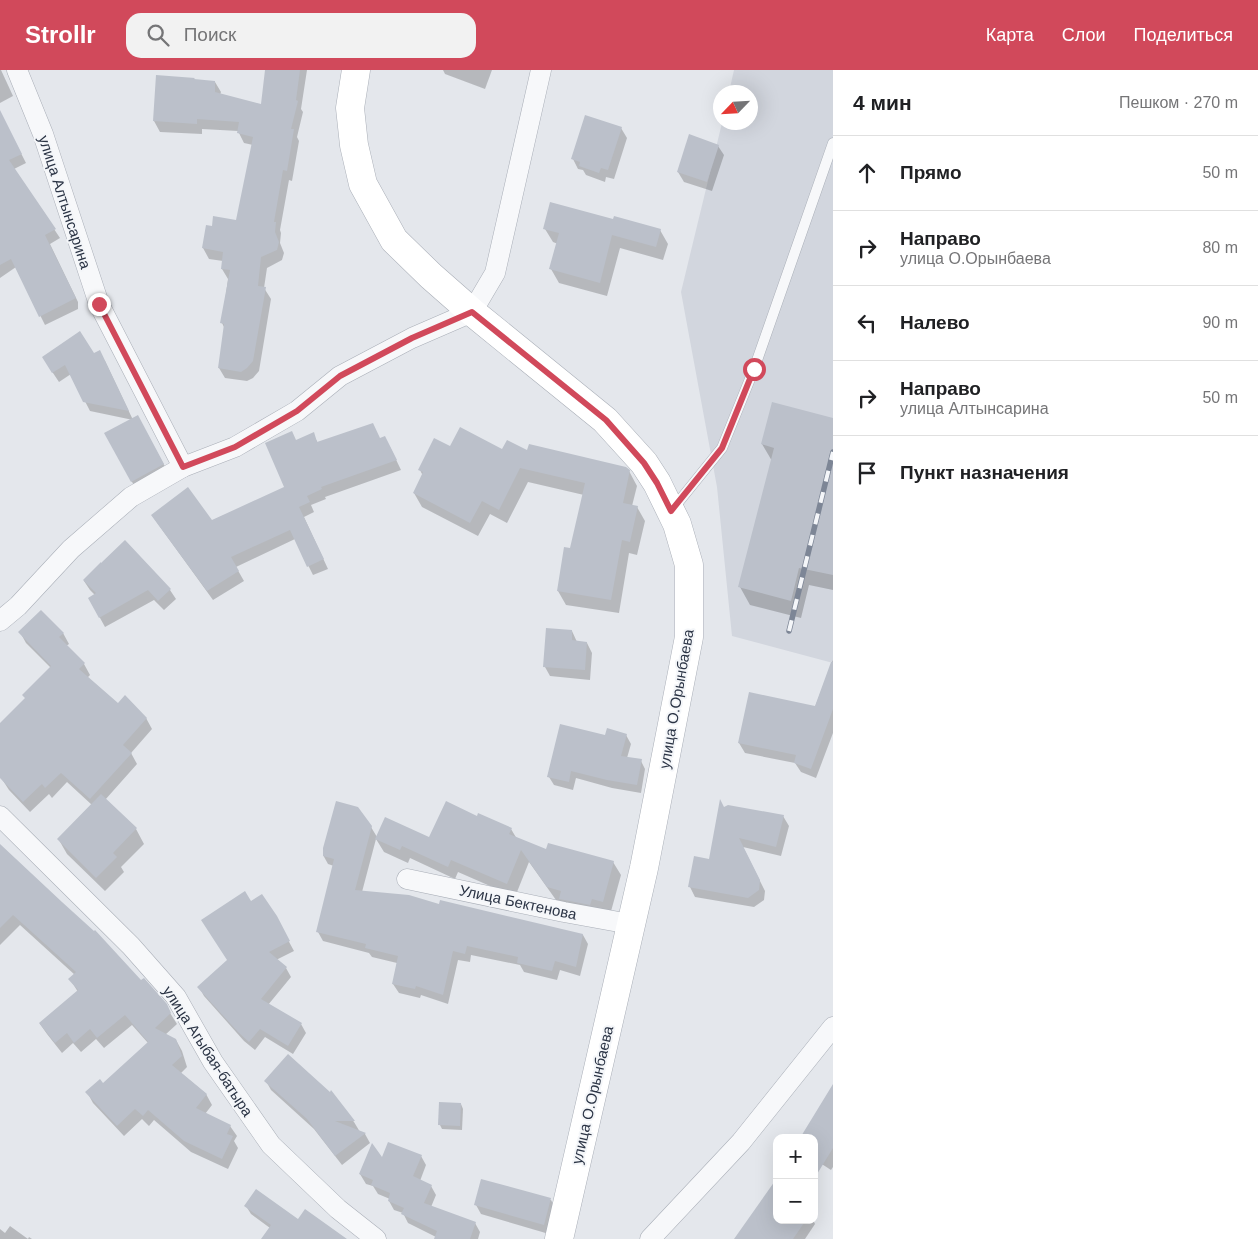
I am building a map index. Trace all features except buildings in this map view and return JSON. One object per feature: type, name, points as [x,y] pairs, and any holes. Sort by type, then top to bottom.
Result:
[{"type":"street","name":"улица Алтынсарина","points":[[17,70],[44,134],[99,304],[183,467]]},
{"type":"street","name":"улица О.Орынбаева","points":[[356,70],[350,108],[354,145],[363,184],[394,240],[472,312],[606,420],[644,463],[657,483],[677,524],[689,565],[689,637],[644,868],[559,1239]]},
{"type":"street","points":[[0,621],[18,606],[70,549],[131,497],[183,467],[235,447],[297,411],[340,376],[412,338],[472,312],[495,273],[541,70]]},
{"type":"street","name":"улица Агыбая-батыра","points":[[0,816],[131,946],[176,997],[213,1062],[271,1145],[338,1209],[376,1239]]},
{"type":"street","name":"Улица Бектенова","points":[[406,878],[630,924]]},
{"type":"street","points":[[650,1239],[741,1142],[833,1027]]},
{"type":"lane","points":[[671,511],[722,448],[754,369],[833,143]]},
{"type":"shaded area","points":[[734,70],[833,70],[833,663],[732,636],[717,487],[681,292],[720,130],[758,130],[758,85],[731,85]]},
{"type":"railway","points":[[789,631],[833,452]]},
{"type":"route","points":[[99,304],[183,467],[235,447],[297,411],[340,376],[412,338],[472,312],[606,420],[644,463],[657,483],[671,511],[722,448],[754,369]]}]
